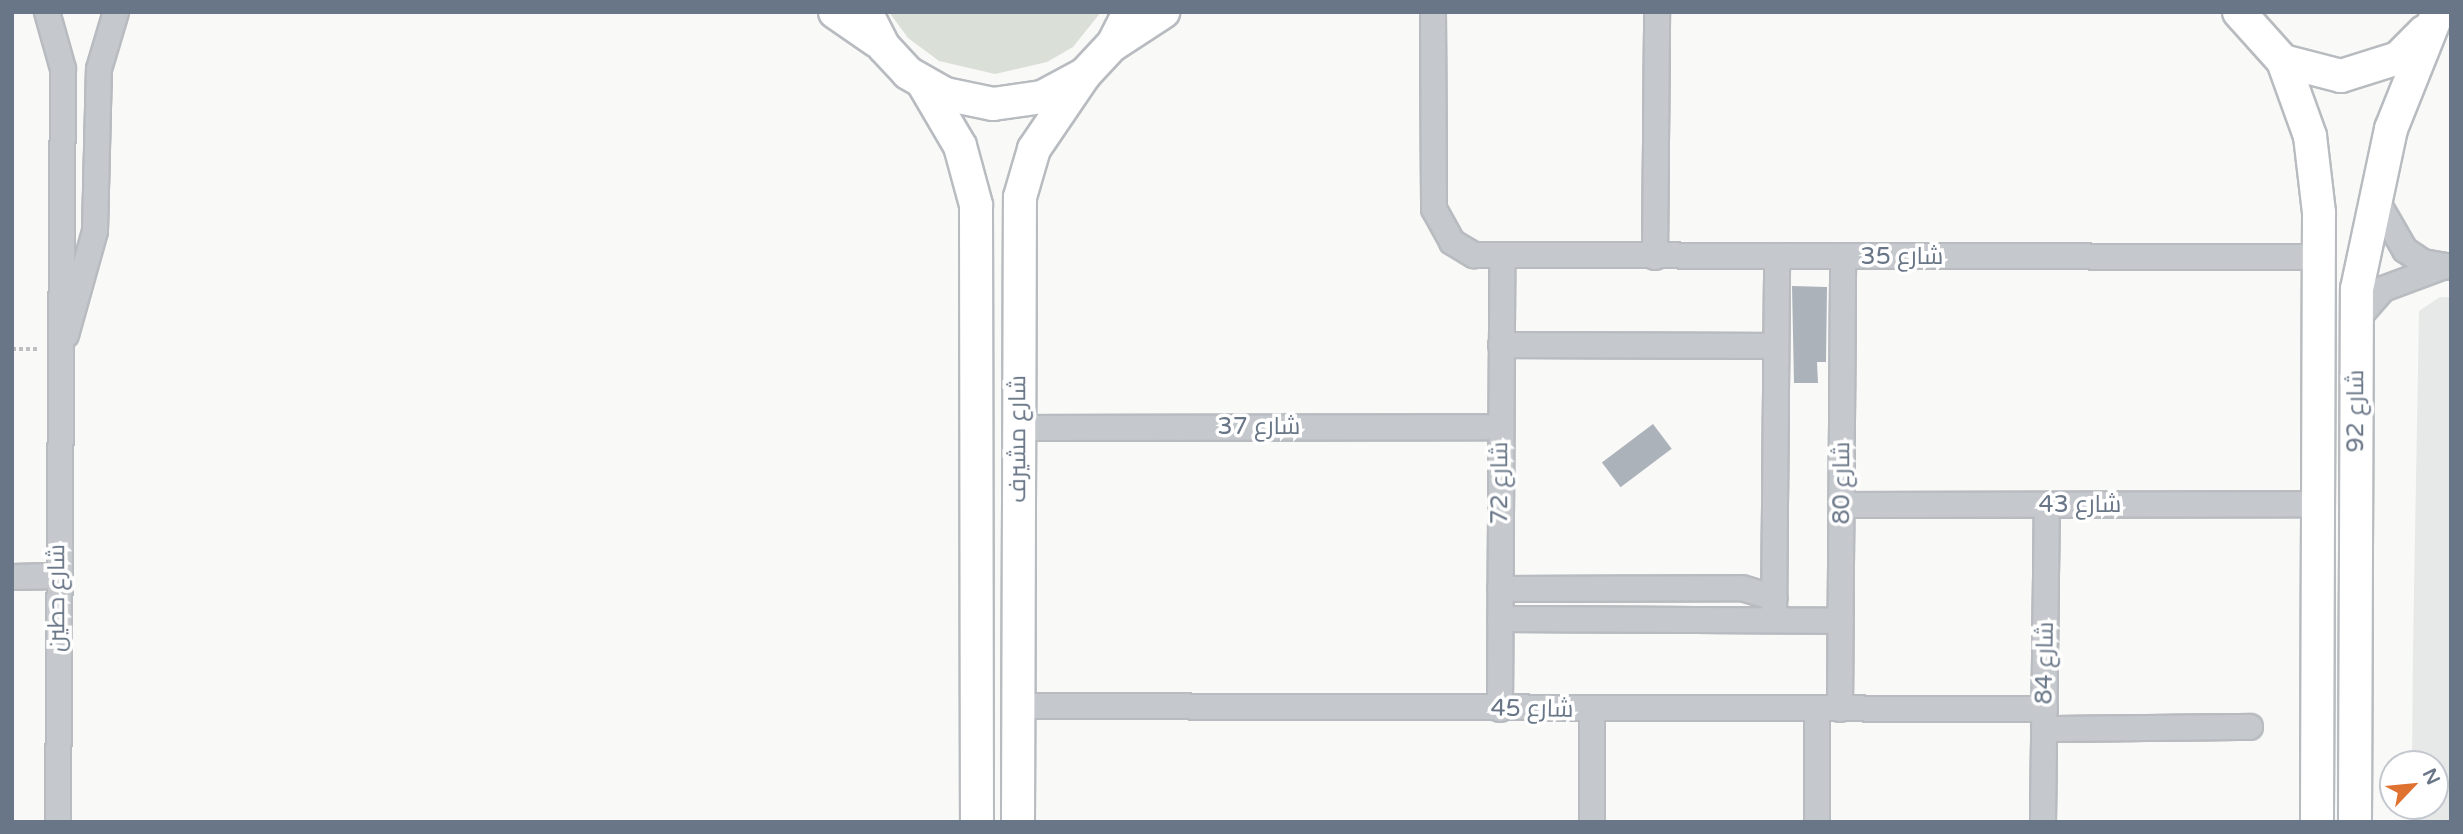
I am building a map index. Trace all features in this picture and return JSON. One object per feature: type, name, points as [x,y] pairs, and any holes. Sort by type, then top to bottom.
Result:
[{"type":"main road","points":[[835,12],[884,47],[923,83],[993,104],[1042,97],[1085,74],[1112,44],[1129,12]]},
{"type":"main road","points":[[866,12],[884,47]]},
{"type":"main road","points":[[1112,44],[1163,12]]},
{"type":"main road","points":[[2218,12],[2243,21],[2283,61],[2341,76],[2371,71],[2398,58],[2437,13]]},
{"type":"main road","name":"شارع 92","points":[[2355,822],[2356,320],[2374,195],[2437,13]]},
{"type":"main road","name":"شارع 92","points":[[2283,61],[2310,136],[2318,257],[2317,822]]},
{"type":"main road","name":"شارع مشيرف","points":[[1018,822],[1017,428],[1020,197],[1034,149],[1085,74]]},
{"type":"main road","name":"شارع مشيرف","points":[[923,83],[960,146],[976,205],[977,822]]},
{"type":"street","name":"شارع حطين","points":[[47,12],[63,69],[57,361],[58,822]]},
{"type":"street","name":"شارع حطين","points":[[57,361],[95,231],[99,69],[116,12]]},
{"type":"street","points":[[1433,12],[1433,196],[1429,229],[1442,252],[1466,261],[1494,257]]},
{"type":"street","points":[[1655,257],[1657,12]]},
{"type":"street","points":[[2374,195],[2405,250],[2446,267]]},
{"type":"street","name":"شارع 35","points":[[1494,257],[2318,257]]},
{"type":"street","name":"شارع 72","points":[[1494,257],[1501,345],[1500,709]]},
{"type":"street","points":[[1774,609],[1777,257]]},
{"type":"street","name":"شارع 80","points":[[1817,822],[1841,621],[1843,257]]},
{"type":"street","points":[[2356,320],[2383,289],[2446,267]]},
{"type":"street","points":[[1501,345],[1776,346]]},
{"type":"street","name":"شارع 37","points":[[1017,428],[1500,427]]},
{"type":"street","name":"شارع 43","points":[[1842,505],[2318,504]]},
{"type":"street","name":"شارع 84","points":[[2043,822],[2047,505]]},
{"type":"street","points":[[12,577],[57,576]]},
{"type":"street","points":[[1500,589],[1742,589],[1774,609]]},
{"type":"street","points":[[1500,619],[1774,609],[1841,621]]},
{"type":"street","name":"شارع 45","points":[[1018,706],[1829,709],[2250,727]]},
{"type":"street","points":[[1592,710],[1592,822]]},
{"type":"path","points":[[12,349],[57,361]]},
{"type":"shaded area","points":[[889,12],[1101,12],[1073,47],[1047,62],[995,74],[939,61],[908,38]]},
{"type":"shaded area","points":[[2440,297],[2451,297],[2451,822],[2412,822],[2449,820],[2449,750],[2412,750],[2419,311]]},
{"type":"building","points":[[1792,286],[1827,287],[1826,362],[1817,362],[1818,383],[1794,383]]},
{"type":"building","points":[[1653,424],[1672,449],[1621,487],[1602,463]]}]
